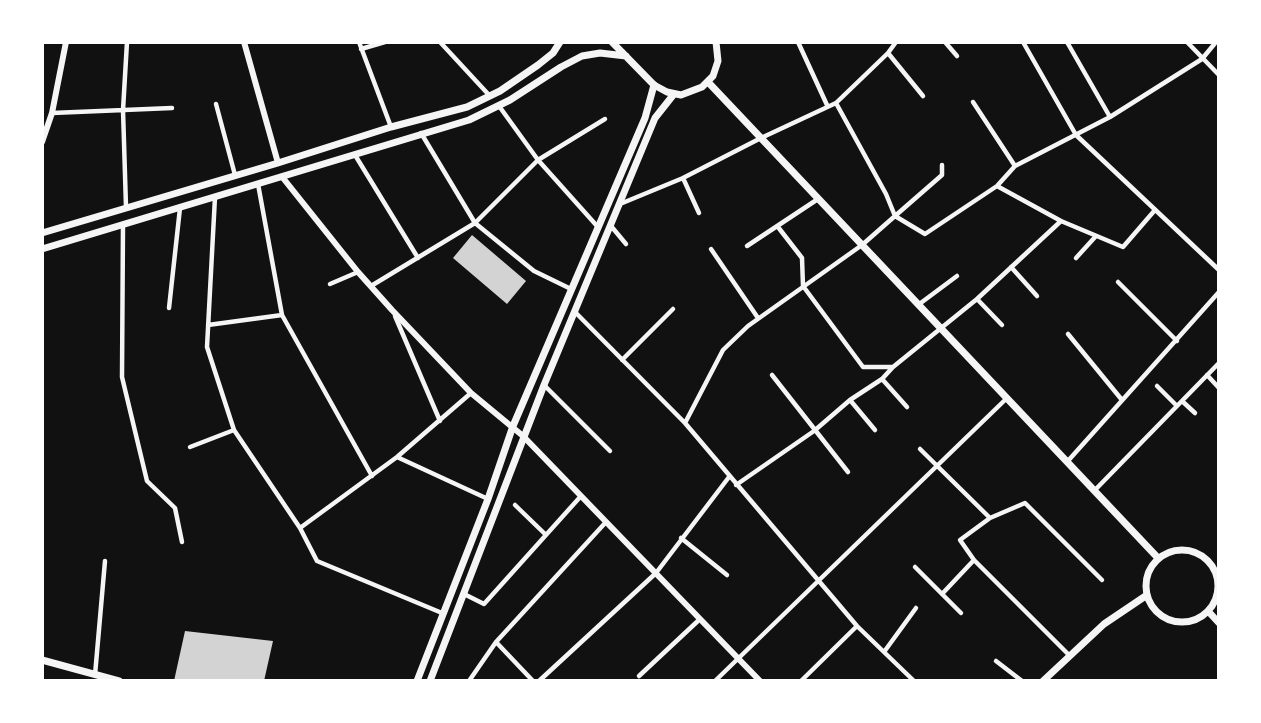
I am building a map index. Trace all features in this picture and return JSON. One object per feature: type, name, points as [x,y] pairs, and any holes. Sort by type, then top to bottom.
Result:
[{"type":"main road","points":[[42,233],[391,127],[467,107],[538,65],[553,53],[560,42]]},
{"type":"main road","points":[[612,42],[654,85],[674,94],[696,91],[708,82],[718,61],[716,42]]},
{"type":"main road","points":[[42,249],[469,120],[499,106],[582,57],[600,53],[626,56]]},
{"type":"main road","points":[[708,82],[1158,558]]},
{"type":"main road","points":[[417,681],[488,499],[513,426],[645,118],[654,85]]},
{"type":"main road","points":[[430,681],[544,385],[655,118],[674,94]]},
{"type":"main road","points":[[1181,550],[1193,552],[1216,565],[1216,598],[1208,611],[1195,620],[1180,622],[1166,618],[1154,609],[1147,595],[1146,582],[1150,569],[1158,558],[1181,550]]},
{"type":"main road","points":[[1044,681],[1104,624],[1147,595]]},
{"type":"main road","points":[[1208,611],[1219,622]]},
{"type":"main road","points":[[42,660],[119,681]]},
{"type":"street","points":[[42,142],[52,113],[66,42]]},
{"type":"street","points":[[126,208],[123,110],[127,42]]},
{"type":"street","points":[[244,42],[278,163]]},
{"type":"street","points":[[359,42],[391,127]]},
{"type":"street","points":[[361,49],[385,42]]},
{"type":"street","points":[[440,42],[489,96]]},
{"type":"street","points":[[798,42],[828,105]]},
{"type":"street","points":[[620,204],[683,178],[836,103],[897,42]]},
{"type":"street","points":[[945,42],[957,56]]},
{"type":"street","points":[[1023,42],[1076,135],[1219,270]]},
{"type":"street","points":[[1067,42],[1110,117]]},
{"type":"street","points":[[1187,42],[1219,75]]},
{"type":"street","points":[[836,103],[886,194],[895,216],[925,234],[997,186],[1015,166],[1110,117],[1202,59],[1216,42]]},
{"type":"street","points":[[888,53],[923,96]]},
{"type":"street","points":[[973,102],[1015,166]]},
{"type":"street","points":[[216,104],[236,176]]},
{"type":"street","points":[[499,106],[538,160],[597,226]]},
{"type":"street","points":[[52,113],[172,108]]},
{"type":"street","points":[[371,286],[475,223],[538,160],[605,119]]},
{"type":"street","points":[[421,133],[475,223],[534,271],[572,290]]},
{"type":"street","points":[[355,155],[418,258]]},
{"type":"street","points":[[685,423],[723,350],[758,318],[862,244],[942,175],[942,165]]},
{"type":"street","points":[[283,178],[392,310],[471,393],[523,436],[760,681]]},
{"type":"street","points":[[683,178],[699,213]]},
{"type":"street","points":[[258,184],[282,315],[372,476]]},
{"type":"street","points":[[997,186],[1061,221],[1123,247],[1155,210]]},
{"type":"street","points":[[215,196],[207,347],[234,430],[300,528],[317,561],[442,613]]},
{"type":"street","points":[[747,246],[818,199]]},
{"type":"street","points":[[169,307],[180,208]]},
{"type":"street","points":[[736,485],[882,379],[892,367],[977,299],[1061,221]]},
{"type":"street","points":[[123,223],[122,377],[147,481],[174,508],[182,542]]},
{"type":"street","points":[[611,226],[626,244]]},
{"type":"street","points":[[778,227],[802,258],[803,286],[863,367],[892,367]]},
{"type":"street","points":[[1076,258],[1096,236]]},
{"type":"street","points":[[711,249],[758,318]]},
{"type":"street","points":[[1011,267],[1037,296]]},
{"type":"street","points":[[330,284],[358,272]]},
{"type":"street","points":[[918,305],[957,276]]},
{"type":"street","points":[[1118,282],[1177,341]]},
{"type":"street","points":[[1067,462],[1219,292]]},
{"type":"street","points":[[977,299],[1002,325]]},
{"type":"street","points":[[622,360],[673,309]]},
{"type":"street","points":[[392,310],[440,421]]},
{"type":"street","points":[[575,312],[685,423],[857,626],[914,681]]},
{"type":"street","points":[[208,325],[282,315]]},
{"type":"street","points":[[1068,334],[1122,400]]},
{"type":"street","points":[[1094,491],[1219,363]]},
{"type":"street","points":[[772,375],[848,472]]},
{"type":"street","points":[[1207,375],[1219,388]]},
{"type":"street","points":[[882,379],[907,407]]},
{"type":"street","points":[[544,385],[610,451]]},
{"type":"street","points":[[1157,386],[1177,406]]},
{"type":"street","points":[[300,528],[397,457],[471,393]]},
{"type":"street","points":[[715,681],[1007,398]]},
{"type":"street","points":[[850,400],[875,430]]},
{"type":"street","points":[[1182,401],[1195,414]]},
{"type":"street","points":[[190,447],[234,430]]},
{"type":"street","points":[[920,449],[990,518]]},
{"type":"street","points":[[397,457],[488,499]]},
{"type":"street","points":[[539,681],[656,573],[729,477]]},
{"type":"street","points":[[464,594],[484,604],[581,496]]},
{"type":"street","points":[[1070,656],[974,560],[960,540],[990,518],[1025,502],[1102,580]]},
{"type":"street","points":[[515,505],[545,535]]},
{"type":"street","points":[[469,681],[496,642],[606,522]]},
{"type":"street","points":[[681,538],[727,575]]},
{"type":"street","points":[[942,594],[974,560]]},
{"type":"street","points":[[95,675],[105,561]]},
{"type":"street","points":[[915,567],[961,613]]},
{"type":"street","points":[[884,652],[916,608]]},
{"type":"street","points":[[639,676],[700,619]]},
{"type":"street","points":[[801,681],[857,626]]},
{"type":"street","points":[[496,642],[533,681]]},
{"type":"street","points":[[996,661],[1022,681]]},
{"type":"building","points":[[472,235],[526,281],[507,304],[453,258]]},
{"type":"building","points":[[185,631],[273,641],[264,681],[174,681]]}]
